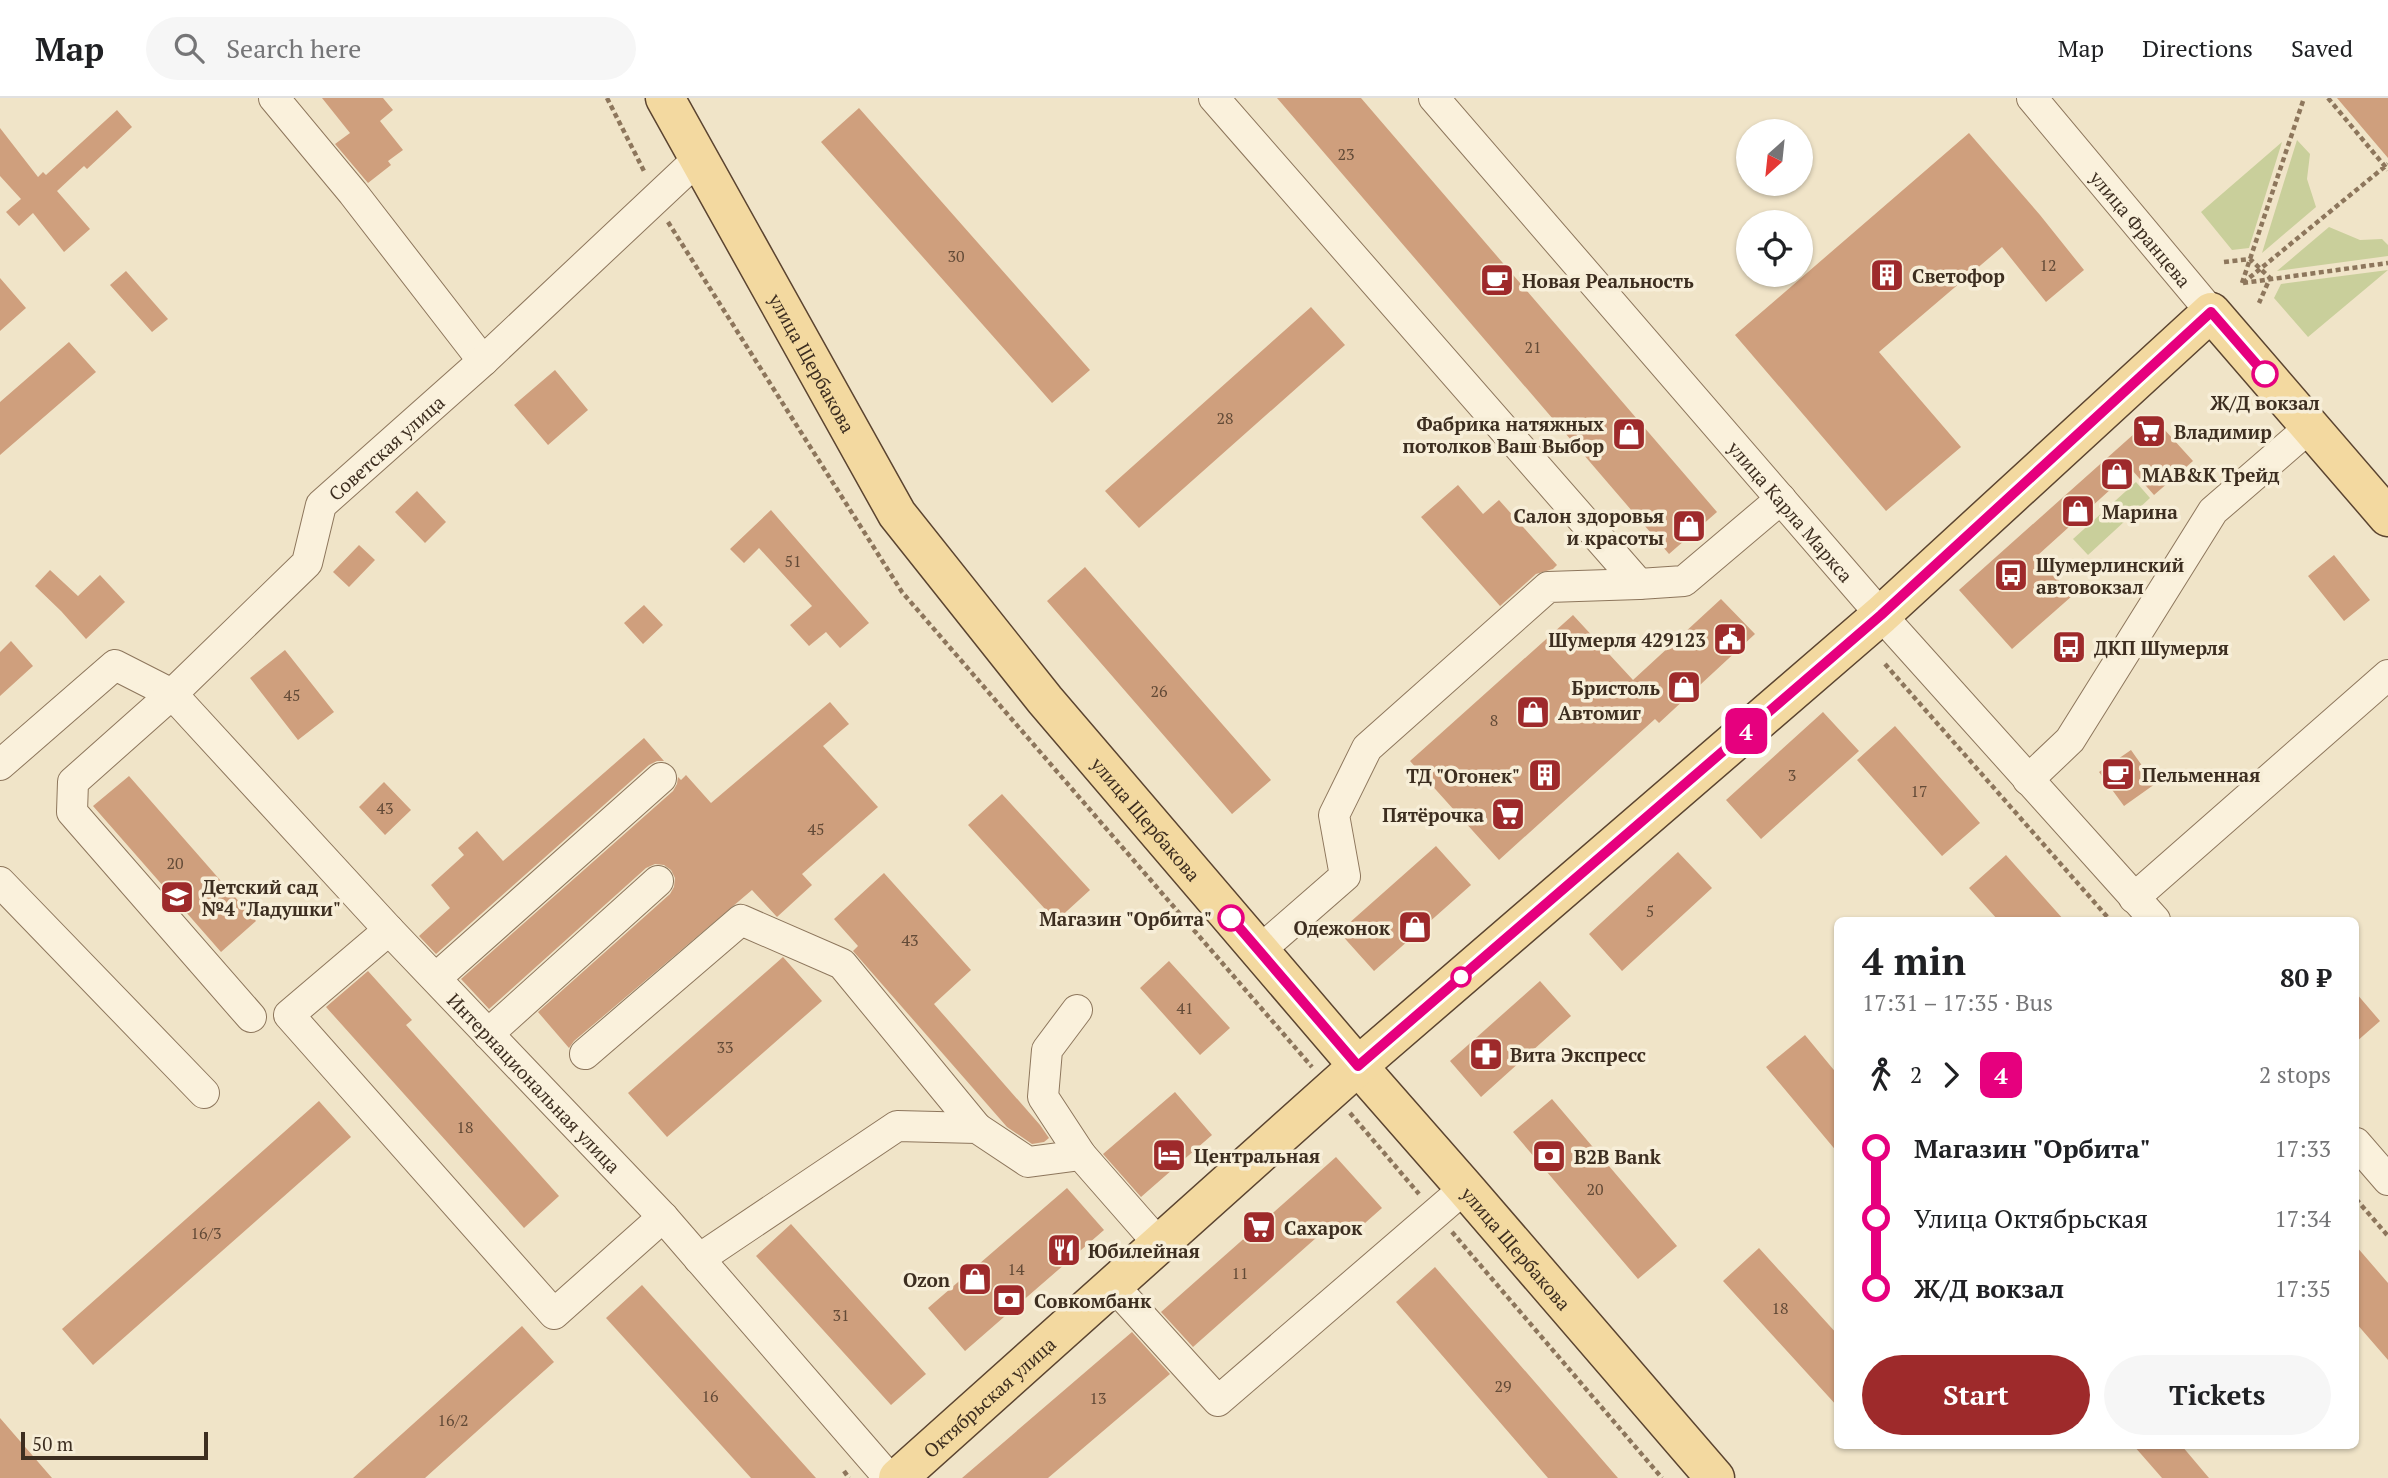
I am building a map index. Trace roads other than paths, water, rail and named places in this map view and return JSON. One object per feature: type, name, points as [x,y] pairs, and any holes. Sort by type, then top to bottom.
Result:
[{"type":"main road","name":"улица Щербакова","points":[[665,98],[897,514],[1045,700],[1259,951],[1363,1090],[1465,1188],[1704,1474]]},
{"type":"main road","name":"улица Францева","points":[[2211,312],[2388,517]]},
{"type":"main road","name":"Октябрьская улица","points":[[898,1478],[1159,1244],[1363,1090],[2211,312]]},
{"type":"street","points":[[274,98],[353,194],[483,361]]},
{"type":"street","points":[[1214,98],[1639,584]]},
{"type":"street","name":"улица Карла Маркса","points":[[1434,98],[1881,615],[2152,917]]},
{"type":"street","name":"улица Францева","points":[[2032,98],[2211,312]]},
{"type":"street","name":"Советская улица","points":[[251,1017],[72,812],[73,782],[172,694],[307,563],[321,505],[483,361],[698,159]]},
{"type":"street","points":[[2028,780],[2070,740],[2213,511],[2310,427]]},
{"type":"street","points":[[1259,951],[1345,876],[1334,815],[1367,748],[1548,587],[1684,581],[1781,499]]},
{"type":"street","points":[[0,765],[115,665],[172,694]]},
{"type":"street","points":[[2134,898],[2388,675]]},
{"type":"street","name":"Интернациональная улица","points":[[172,694],[389,930],[663,1217],[889,1478]]},
{"type":"street","points":[[436,978],[661,778]]},
{"type":"street","points":[[0,881],[204,1093]]},
{"type":"street","points":[[488,1034],[658,881]]},
{"type":"street","points":[[586,1054],[741,920],[842,964],[977,1128],[1028,1162],[1081,1155]]},
{"type":"street","points":[[389,930],[289,1015],[554,1314],[663,1217]]},
{"type":"street","points":[[1077,1010],[1047,1050],[1043,1097],[1081,1155],[1159,1244]]},
{"type":"street","points":[[699,1259],[897,1126],[977,1128]]},
{"type":"street","points":[[2359,1146],[2388,1180]]},
{"type":"street","points":[[1113,1285],[1218,1401],[1465,1188]]},
{"type":"place","name":"Светофор","points":[[1887,275]]},
{"type":"place","name":"Новая Реальность","points":[[1497,280]]},
{"type":"place","name":"Ж/Д вокзал","points":[[2265,374]]},
{"type":"place","name":"Владимир","points":[[2149,431]]},
{"type":"place","name":"Фабрика натяжных потолков Ваш Выбор","points":[[1629,434]]},
{"type":"place","name":"МАВ&K Трейд","points":[[2117,474]]},
{"type":"place","name":"Марина","points":[[2078,511]]},
{"type":"place","name":"Салон здоровья и красоты","points":[[1689,526]]},
{"type":"place","name":"Шумерлинский автовокзал","points":[[2011,575]]},
{"type":"place","name":"Шумерля 429123","points":[[1730,639]]},
{"type":"place","name":"ДКП Шумерля","points":[[2069,647]]},
{"type":"place","name":"Бристоль","points":[[1684,687]]},
{"type":"place","name":"Автомиг","points":[[1533,712]]},
{"type":"place","name":"Пельменная","points":[[2118,774]]},
{"type":"place","name":"ТД \"Огонек\"","points":[[1545,775]]},
{"type":"place","name":"Пятёрочка","points":[[1508,814]]},
{"type":"place","name":"Детский сад №4 \"Ладушки\"","points":[[177,897]]},
{"type":"place","name":"Магазин \"Орбита\"","points":[[1231,918]]},
{"type":"place","name":"Одежонок","points":[[1415,927]]},
{"type":"place","name":"Вита Экспресс","points":[[1486,1054]]},
{"type":"place","name":"Центральная","points":[[1169,1155]]},
{"type":"place","name":"B2B Bank","points":[[1549,1156]]},
{"type":"place","name":"Сахарок","points":[[1259,1227]]},
{"type":"place","name":"Юбилейная","points":[[1064,1250]]},
{"type":"place","name":"Ozon","points":[[975,1279]]},
{"type":"place","name":"Совкомбанк","points":[[1009,1300]]}]
